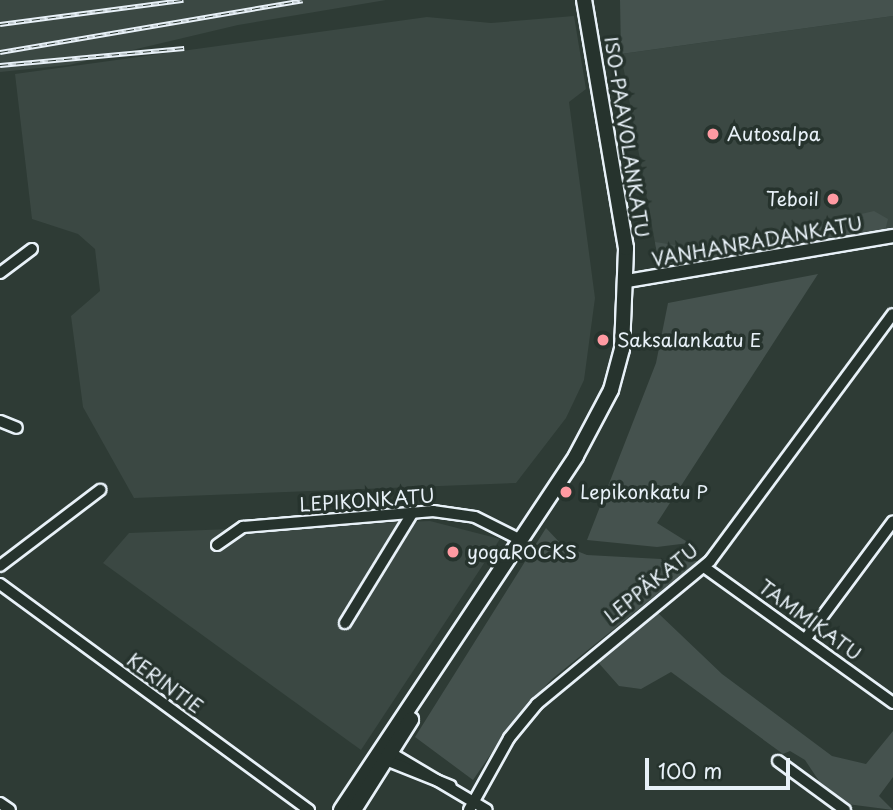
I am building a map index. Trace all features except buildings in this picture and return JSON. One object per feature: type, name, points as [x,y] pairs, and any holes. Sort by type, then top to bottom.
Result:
[{"type":"main road","name":"ISO-PAAVOLANKATU","points":[[386,755],[438,666],[611,390],[622,349],[627,281],[606,121],[584,0]]},
{"type":"main road","points":[[341,810],[386,755]]},
{"type":"main road","points":[[354,810],[386,755]]},
{"type":"street","name":"VANHANRADANKATU","points":[[627,281],[893,236]]},
{"type":"street","points":[[0,274],[32,250]]},
{"type":"street","name":"LEPPÄKATU","points":[[470,806],[537,704],[704,567],[893,314]]},
{"type":"street","points":[[0,421],[17,428]]},
{"type":"street","points":[[0,566],[100,490]]},
{"type":"street","points":[[345,623],[413,512]]},
{"type":"street","name":"LEPIKONKATU","points":[[217,545],[243,527],[413,512],[475,517],[519,539]]},
{"type":"street","points":[[807,637],[893,522]]},
{"type":"street","name":"TAMMIKATU","points":[[704,567],[807,637],[893,704]]},
{"type":"street","name":"KERINTIE","points":[[0,584],[309,810]]},
{"type":"street","points":[[386,755],[451,786],[470,806],[487,810]]},
{"type":"street","points":[[778,761],[845,810]]},
{"type":"shaded area","points":[[0,0],[386,0],[238,25],[69,65],[0,72]]},
{"type":"shaded area","points":[[620,0],[893,0],[893,16],[621,54]]},
{"type":"shaded area","points":[[574,16],[586,89],[569,102],[595,298],[584,380],[566,418],[516,483],[134,498],[83,407],[71,316],[100,291],[95,249],[78,234],[32,219],[15,74],[427,17],[491,23]]},
{"type":"shaded area","points":[[893,16],[893,227],[659,265],[621,54]]},
{"type":"shaded area","points":[[874,211],[888,219],[885,231],[818,239],[818,224]]},
{"type":"shaded area","points":[[792,227],[801,233],[800,245],[659,265],[655,242],[694,248]]},
{"type":"shaded area","points":[[818,274],[657,523],[689,543],[657,547],[587,540],[656,363],[668,303]]},
{"type":"shaded area","points":[[430,521],[500,539],[361,750],[103,563],[129,533]]},
{"type":"shaded area","points":[[546,528],[562,545],[587,555],[698,561],[552,679],[517,716],[473,780],[415,737]]},
{"type":"shaded area","points":[[658,613],[722,674],[832,756],[866,764],[893,731],[893,777],[879,796],[893,810],[847,804],[823,787],[805,760],[790,751],[783,754],[671,672],[641,689],[619,686],[596,660]]},
{"type":"railway","points":[[0,24],[183,0]]},
{"type":"railway","points":[[0,52],[303,0]]},
{"type":"railway","points":[[0,65],[184,48]]},
{"type":"place","name":"Autosalpa","points":[[713,134]]},
{"type":"place","name":"Teboil","points":[[833,199]]},
{"type":"place","name":"Saksalankatu E","points":[[603,340]]},
{"type":"place","name":"Lepikonkatu P","points":[[566,492]]},
{"type":"place","name":"yogaROCKS","points":[[453,552]]}]
